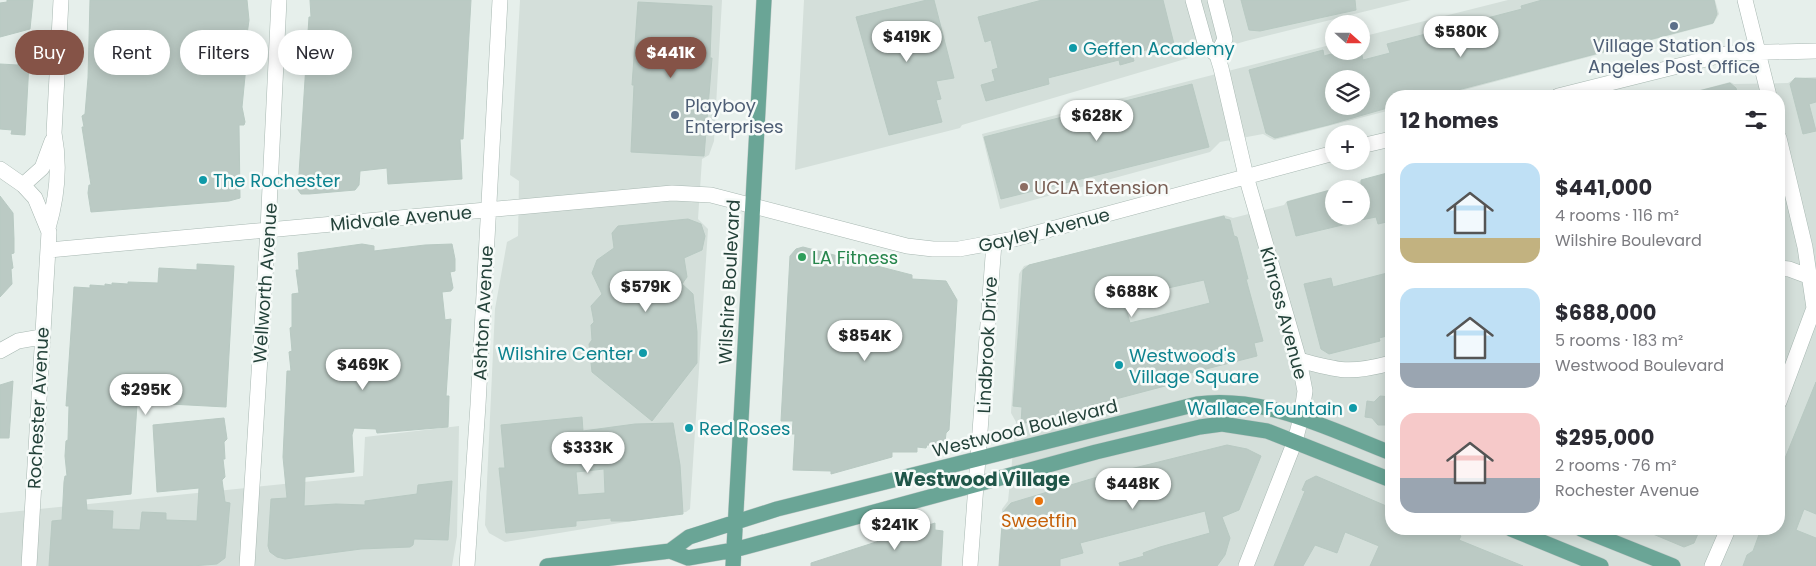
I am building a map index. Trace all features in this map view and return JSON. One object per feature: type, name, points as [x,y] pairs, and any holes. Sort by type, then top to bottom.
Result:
[{"type":"main road","name":"Wilshire Boulevard","points":[[733,566],[745,312],[764,0]]},
{"type":"main road","name":"Westwood Boulevard","points":[[670,551],[689,537],[736,521],[1211,402],[1245,404],[1301,418],[1385,451]]},
{"type":"main road","name":"Westwood Boulevard","points":[[547,566],[670,551],[688,558],[734,550],[1106,450],[1200,427],[1222,424],[1257,428],[1295,441],[1385,478]]},
{"type":"main road","points":[[1526,535],[1601,566]]},
{"type":"main road","points":[[1596,535],[1673,566]]},
{"type":"street","points":[[48,228],[54,208],[57,150],[54,133],[61,0]]},
{"type":"street","name":"Wellworth Avenue","points":[[247,566],[268,230],[279,0]]},
{"type":"street","name":"Ashton Avenue","points":[[467,566],[478,405],[500,0]]},
{"type":"street","name":"Kinross Avenue","points":[[1193,0],[1206,46],[1217,55],[1246,176],[1298,360],[1304,391],[1301,418],[1295,441],[1246,566]]},
{"type":"street","name":"Kinross Avenue","points":[[1215,0],[1225,40],[1217,55]]},
{"type":"street","points":[[1745,0],[1768,90]]},
{"type":"street","points":[[1582,90],[1730,53],[1816,51]]},
{"type":"street","points":[[23,185],[42,168],[54,133]]},
{"type":"street","points":[[1370,144],[1385,140]]},
{"type":"street","name":"Gayley Avenue","points":[[753,205],[912,247],[959,250],[1014,240],[1325,155]]},
{"type":"street","points":[[1785,163],[1813,278],[1814,308],[1812,318],[1785,387]]},
{"type":"street","points":[[0,169],[23,185],[34,198],[48,228]]},
{"type":"street","name":"Midvale Avenue","points":[[48,250],[672,193],[711,195],[753,205]]},
{"type":"street","name":"Rochester Avenue","points":[[29,566],[48,228]]},
{"type":"street","name":"Lindbrook Drive","points":[[970,566],[994,243]]},
{"type":"street","points":[[1785,269],[1813,278]]},
{"type":"street","points":[[0,351],[18,341],[42,336]]},
{"type":"street","points":[[1298,360],[1343,371],[1360,371],[1385,365]]},
{"type":"street","points":[[1712,566],[1725,535]]},
{"type":"shaded area","points":[[520,0],[722,0],[714,141],[709,155],[702,159],[698,219],[708,229],[690,509],[686,512],[505,542],[489,533],[485,525],[495,309],[507,242],[518,236],[519,181],[510,175]]},
{"type":"shaded area","points":[[804,0],[1411,0],[1351,15],[1325,15],[1325,21],[1246,41],[962,125],[960,128],[795,170]]},
{"type":"shaded area","points":[[1508,0],[1715,0],[1719,14],[1713,24],[1464,90],[1385,90],[1385,112],[1332,125],[1325,125],[1325,127],[1274,140],[1263,134],[1220,142],[1210,152],[1000,209],[982,134],[1325,46],[1325,60],[1370,60],[1370,35]]},
{"type":"shaded area","points":[[1816,77],[1816,566],[999,566],[1002,509],[1008,501],[1016,422],[1011,413],[1019,274],[1024,266],[1224,215],[1233,218],[1284,205],[1287,201],[1325,191],[1325,225],[1370,225],[1370,180],[1365,180],[1385,175],[1385,535],[1785,535],[1785,90],[1700,90],[1730,82],[1734,84],[1788,83],[1796,78]]},
{"type":"shaded area","points":[[459,426],[457,536],[452,566],[0,566],[0,513],[363,476],[365,437]]},
{"type":"building","points":[[7,0],[33,0],[30,29],[15,30],[15,33],[0,37],[0,3],[7,2]]},
{"type":"building","points":[[90,0],[247,0],[249,20],[248,30],[180,30],[180,75],[245,75],[242,107],[245,122],[244,125],[239,125],[240,198],[229,201],[91,212],[88,193],[89,185],[91,185],[82,127],[84,127],[82,116],[85,114]]},
{"type":"building","points":[[310,0],[471,0],[463,139],[460,139],[462,179],[388,184],[387,168],[360,171],[359,185],[355,190],[301,194],[298,190],[305,75],[352,75],[352,30],[308,30],[309,17],[311,17]]},
{"type":"building","points":[[934,0],[954,78],[936,81],[941,99],[936,100],[942,122],[889,135],[856,17]]},
{"type":"building","name":"Geffen Academy","points":[[1042,0],[1163,0],[1174,44],[1132,53],[1134,61],[1120,65],[1119,60],[1048,78],[1049,84],[986,101],[981,85],[995,81],[992,70],[998,68],[991,40],[985,42],[978,17]]},
{"type":"building","points":[[1241,0],[1355,0],[1356,10],[1325,15],[1325,17],[1260,31],[1249,30]]},
{"type":"building","points":[[1542,0],[1714,0],[1717,14],[1713,23],[1458,90],[1385,90],[1385,109],[1370,113],[1370,70],[1325,70],[1325,115],[1363,115],[1275,138],[1266,133],[1249,70],[1323,50],[1325,60],[1370,60],[1370,58],[1390,53],[1387,44],[1522,9],[1521,6]]},
{"type":"building","points":[[638,2],[712,6],[710,58],[712,58],[704,156],[631,152],[634,85],[632,85]]},
{"type":"building","points":[[0,64],[15,65],[15,75],[28,75],[25,135],[11,134],[12,130],[0,129]]},
{"type":"building","points":[[1795,78],[1816,79],[1816,102],[1809,104],[1816,131],[1803,134],[1790,84]]},
{"type":"building","points":[[1730,83],[1736,90],[1703,90]]},
{"type":"building","points":[[1192,84],[1209,147],[1001,199],[984,137]]},
{"type":"building","points":[[1385,174],[1385,222],[1378,224],[1376,217],[1370,218],[1370,180],[1361,180]]},
{"type":"building","points":[[1325,191],[1325,225],[1342,225],[1296,236],[1287,202]]},
{"type":"building","points":[[0,196],[13,213],[14,253],[11,254],[13,268],[11,269],[12,284],[0,297]]},
{"type":"building","points":[[1224,216],[1225,219],[1230,220],[1234,236],[1237,237],[1263,341],[1254,343],[1257,356],[1163,380],[1165,386],[1021,424],[1022,407],[1013,406],[1023,270],[1029,265]],"holes":[[[1204,280],[1210,303],[1130,323],[1123,298]]]},
{"type":"building","points":[[688,219],[701,224],[705,236],[702,250],[684,258],[687,277],[682,284],[693,294],[697,332],[697,363],[652,421],[592,372],[589,344],[592,340],[591,325],[594,322],[591,306],[602,294],[592,273],[597,260],[614,248],[612,233],[618,226]]},
{"type":"building","points":[[362,244],[374,246],[374,251],[452,244],[455,259],[455,271],[450,272],[453,288],[451,291],[442,292],[445,320],[451,319],[446,396],[449,396],[448,427],[377,433],[376,429],[354,428],[352,435],[354,472],[305,477],[304,506],[365,505],[365,501],[417,494],[418,485],[452,481],[448,540],[414,539],[413,545],[410,547],[361,549],[285,559],[277,557],[270,552],[268,546],[271,499],[287,498],[283,457],[287,371],[291,371],[289,352],[292,351],[290,328],[292,327],[292,294],[299,293],[296,270],[299,270],[298,253]]},
{"type":"building","points":[[803,247],[912,275],[912,279],[946,281],[957,300],[949,430],[946,433],[945,442],[937,442],[937,445],[927,445],[926,448],[917,447],[917,452],[892,452],[892,457],[831,474],[831,471],[793,470],[795,434],[792,434],[793,421],[781,421],[790,256],[796,249]]},
{"type":"building","points":[[197,264],[234,266],[226,407],[151,403],[150,390],[138,390],[131,494],[86,499],[87,510],[113,511],[112,529],[140,530],[142,512],[166,513],[166,520],[197,521],[199,488],[157,492],[153,425],[224,418],[227,439],[224,442],[225,459],[223,459],[225,477],[222,480],[225,502],[230,503],[225,558],[217,564],[192,566],[49,566],[52,521],[62,520],[64,482],[65,476],[67,476],[65,456],[66,441],[68,440],[69,406],[66,406],[74,287],[90,288],[90,285],[105,286],[105,284],[112,285],[112,283],[128,284],[128,282],[158,283],[159,268],[197,270]]},
{"type":"building","points":[[1385,274],[1385,336],[1379,338],[1380,341],[1329,354],[1321,349],[1304,284],[1331,278],[1333,287]]},
{"type":"building","points":[[13,381],[9,438],[0,438],[0,385]]},
{"type":"building","points":[[1816,382],[1816,514],[1804,509],[1796,530],[1816,538],[1816,566],[1743,566],[1747,555],[1753,551],[1759,535],[1785,535],[1785,458]]},
{"type":"building","points":[[1380,396],[1385,396],[1385,425],[1378,425],[1372,418],[1365,417],[1367,401],[1374,402]]},
{"type":"building","points":[[582,417],[583,431],[635,424],[673,423],[680,465],[683,514],[629,521],[611,521],[611,518],[576,521],[576,526],[506,533],[499,468],[505,468],[501,425]],"holes":[[[604,469],[605,493],[578,495],[576,472]]]},
{"type":"building","points":[[1227,445],[1247,449],[1261,456],[1239,510],[1222,517],[1230,538],[1225,555],[1217,566],[1120,566],[1119,563],[1144,556],[1143,553],[1160,547],[1210,533],[1205,511],[1080,543],[1083,553],[1060,559],[1060,566],[999,566],[1003,512],[1011,503],[1094,478]]},
{"type":"building","points":[[1316,476],[1385,505],[1385,535],[1459,535],[1461,536],[1459,540],[1523,566],[1370,566],[1379,546],[1345,532],[1337,553],[1315,545],[1303,566],[1274,566],[1305,491],[1302,490],[1306,481]]},
{"type":"building","points":[[935,523],[935,530],[943,531],[941,566],[811,566],[811,563]]},
{"type":"building","points":[[1655,535],[1697,535],[1694,543],[1684,547]]},
{"type":"place","name":"Village Station Los Angeles Post Office","points":[[1674,26]]},
{"type":"place","name":"Geffen Academy","points":[[1073,48]]},
{"type":"place","name":"Playboy Enterprises","points":[[675,115]]},
{"type":"place","name":"The Rochester","points":[[203,180]]},
{"type":"place","name":"UCLA Extension","points":[[1024,187]]},
{"type":"place","name":"LA Fitness","points":[[802,257]]},
{"type":"place","name":"Wilshire Center","points":[[643,353]]},
{"type":"place","name":"Westwood's Village Square","points":[[1119,365]]},
{"type":"place","name":"Wallace Fountain","points":[[1353,408]]},
{"type":"place","name":"Red Roses","points":[[689,428]]},
{"type":"place","name":"Sweetfin","points":[[1039,501]]},
{"type":"district","name":"Westwood Village","points":[[982,479]]}]
